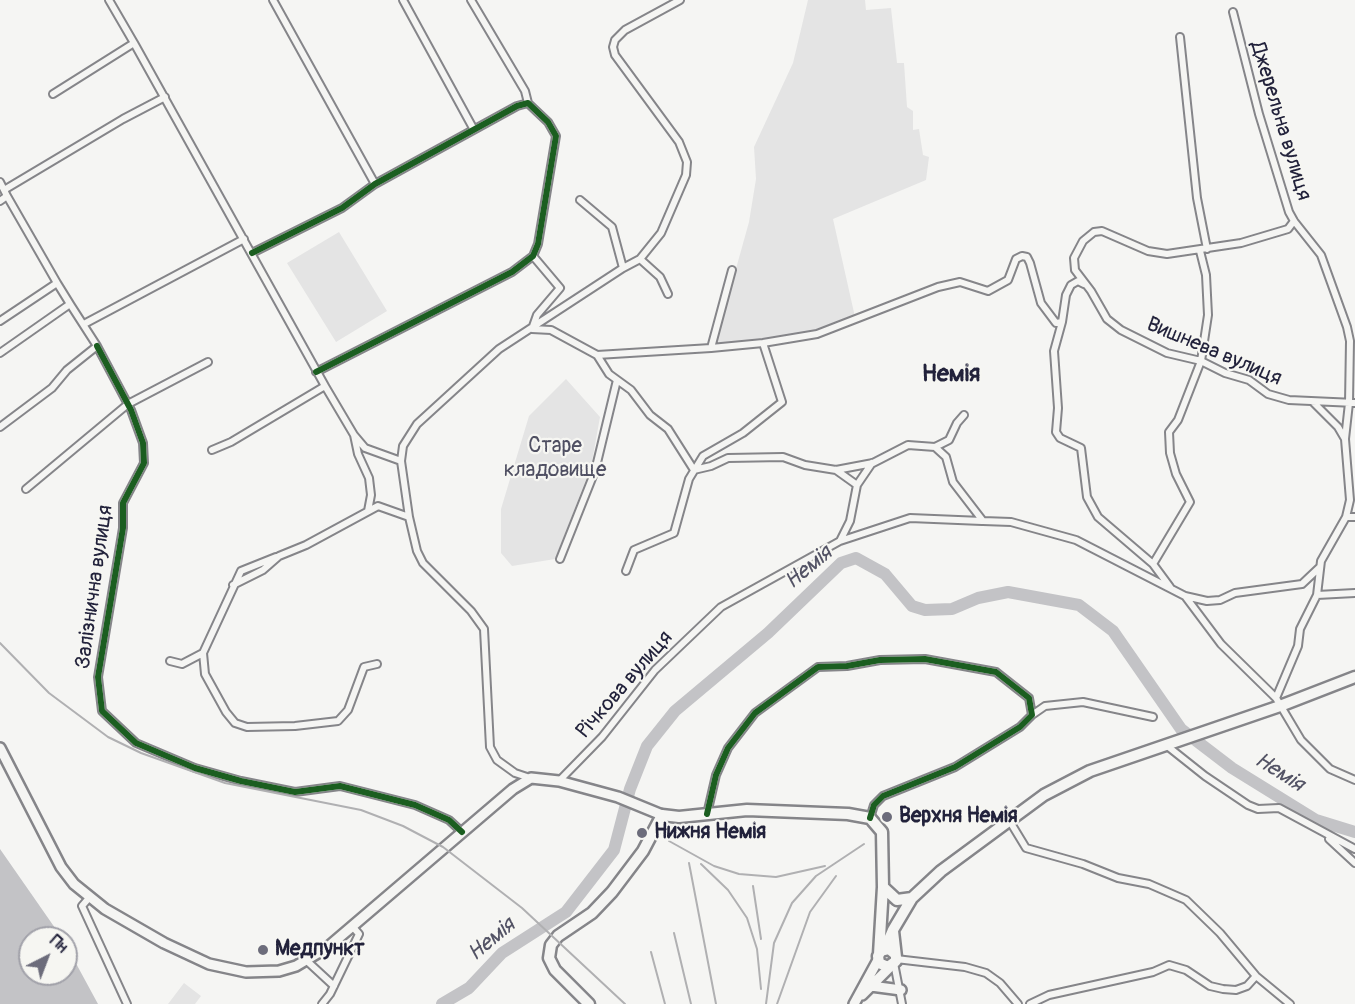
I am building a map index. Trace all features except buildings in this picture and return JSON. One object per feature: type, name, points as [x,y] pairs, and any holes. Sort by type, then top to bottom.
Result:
[{"type":"highway","points":[[889,955],[893,930],[912,898],[941,871],[1044,795],[1073,779],[1224,725],[1278,702],[1355,677]]},
{"type":"highway","points":[[588,1004],[555,970],[549,958],[551,945],[558,936],[592,913],[612,892],[643,851],[662,815],[679,817],[781,811],[848,814],[870,818],[882,832],[883,887],[880,927],[889,955]]},
{"type":"highway","points":[[883,887],[897,900],[912,898]]},
{"type":"main road","points":[[0,748],[61,867],[89,898],[164,943],[209,964],[235,970],[263,972],[288,969],[308,961],[513,789],[531,778],[560,781],[618,797],[662,815]]},
{"type":"main road","points":[[855,1002],[871,986],[889,955]]},
{"type":"main road","points":[[855,1002],[889,955]]},
{"type":"main road","points":[[871,986],[901,990]]},
{"type":"street","points":[[110,0],[316,372],[354,435],[365,448],[401,461]]},
{"type":"street","points":[[273,0],[375,184]]},
{"type":"street","points":[[403,0],[473,128]]},
{"type":"street","points":[[316,372],[512,272],[533,256],[538,244],[556,136],[548,122],[528,103],[525,91],[471,0]]},
{"type":"street","points":[[531,778],[515,773],[497,760],[490,747],[484,629],[480,621],[423,564],[417,551],[409,517],[401,461],[406,440],[417,424],[499,349],[640,259],[661,233],[686,175],[687,162],[679,142],[615,56],[613,47],[615,40],[625,30],[680,0]]},
{"type":"street","name":"Джерельна вулиця","points":[[1233,12],[1259,114],[1293,221],[1321,255],[1350,341],[1352,403],[1345,439],[1350,500],[1346,517],[1335,533],[1320,567],[1317,596],[1300,629],[1298,646],[1278,702]]},
{"type":"street","points":[[1153,564],[1190,502],[1176,474],[1170,453],[1169,432],[1182,411],[1201,361],[1208,315],[1204,250],[1180,37]]},
{"type":"street","points":[[53,94],[134,43]]},
{"type":"street","points":[[0,201],[6,193],[123,119],[165,97]]},
{"type":"street","points":[[252,253],[342,207],[375,184],[473,128],[528,103]]},
{"type":"street","name":"Залізнична вулиця","points":[[0,182],[57,283],[97,346],[128,404],[143,442],[144,463],[123,503],[123,528],[98,677],[102,711],[135,743],[195,768],[241,782],[295,792],[340,786],[415,805],[449,820],[462,832]]},
{"type":"street","points":[[580,200],[612,227],[623,268]]},
{"type":"street","points":[[1204,250],[1241,243],[1284,230],[1293,221]]},
{"type":"street","name":"Вишнева вулиця","points":[[1204,250],[1167,254],[1148,251],[1102,231],[1094,232],[1083,241],[1074,258],[1075,270],[1107,319],[1121,330],[1167,353],[1201,361],[1225,373],[1249,380],[1268,394],[1289,400],[1352,403]]},
{"type":"street","points":[[84,324],[244,239]]},
{"type":"street","points":[[532,329],[537,315],[560,288],[533,256]]},
{"type":"street","points":[[597,355],[711,348],[818,334],[938,287],[960,282],[988,291],[999,287],[1008,280],[1016,259],[1022,256],[1027,257],[1046,313],[1056,323],[1062,322]]},
{"type":"street","points":[[640,259],[660,277],[668,294]]},
{"type":"street","points":[[711,348],[732,270]]},
{"type":"street","points":[[1085,284],[1078,281],[1071,285],[1066,295],[1054,351],[1058,408],[1056,432],[1060,438],[1081,448],[1087,497],[1092,507],[1104,523],[1153,564],[1172,590]]},
{"type":"street","points":[[0,321],[57,283]]},
{"type":"street","points":[[0,353],[70,304]]},
{"type":"street","points":[[532,329],[551,330],[597,355],[609,374],[631,390],[650,415],[668,429],[694,470]]},
{"type":"street","points":[[626,572],[634,550],[674,533],[680,504],[694,470],[703,456],[743,433],[782,402],[763,343]]},
{"type":"street","points":[[0,427],[51,388],[67,370],[97,346]]},
{"type":"street","points":[[26,489],[128,404],[208,362]]},
{"type":"street","points":[[560,559],[595,471],[617,380]]},
{"type":"street","points":[[212,450],[231,442],[325,387]]},
{"type":"street","points":[[1313,402],[1338,428],[1345,439]]},
{"type":"street","points":[[694,470],[711,466],[728,458],[783,457],[805,465],[836,470],[873,463],[908,445],[935,447],[949,440],[957,423],[964,415]]},
{"type":"street","points":[[354,435],[358,454],[369,478],[371,495],[368,511]]},
{"type":"street","points":[[935,447],[946,458],[953,482],[983,521]]},
{"type":"street","points":[[1348,464],[1355,458]]},
{"type":"street","points":[[840,541],[850,521],[857,485],[873,463]]},
{"type":"street","points":[[836,470],[857,485]]},
{"type":"street","points":[[170,661],[182,664],[203,653],[212,641],[233,585],[241,571],[306,545],[378,506],[409,517]]},
{"type":"street","points":[[1346,517],[1355,517]]},
{"type":"street","name":"Річкова вулиця","points":[[560,781],[602,737],[655,669],[721,607],[840,541],[910,518],[1011,522],[1076,540],[1185,596],[1207,601],[1220,600],[1235,593]]},
{"type":"street","name":"Джерельна вулиця","points":[[1235,593],[1302,584],[1320,567]]},
{"type":"street","points":[[1317,596],[1355,593]]},
{"type":"street","name":"Річкова вулиця","points":[[1185,596],[1221,644],[1278,702],[1301,740],[1330,769],[1355,780]]},
{"type":"street","points":[[203,653],[205,674],[226,712],[235,723],[248,727],[325,724],[338,720],[348,710],[364,667],[377,664]]},
{"type":"street","points":[[707,814],[716,775],[728,748],[755,713],[818,668],[880,660],[925,659],[996,672],[1029,698],[1032,715]]},
{"type":"street","points":[[870,818],[874,805],[883,796],[955,767],[1020,727],[1045,706],[1083,702],[1153,717]]},
{"type":"street","points":[[1166,745],[1205,776],[1248,805],[1258,809],[1279,808],[1326,836],[1355,849]]},
{"type":"street","points":[[1009,820],[1026,848],[1083,864],[1118,878],[1149,884],[1186,900],[1220,933],[1256,976],[1290,1004]]},
{"type":"street","points":[[1326,836],[1355,863]]},
{"type":"street","points":[[89,898],[82,906],[127,1004]]},
{"type":"street","points":[[322,1004],[334,986],[359,934],[352,926]]},
{"type":"street","points":[[903,1004],[901,990],[889,955],[965,967],[986,973],[1000,983],[1018,1004]]},
{"type":"street","points":[[308,961],[334,986]]},
{"type":"street","points":[[1030,1004],[1049,995],[1153,972],[1169,965],[1186,969],[1210,986],[1223,989],[1236,990],[1247,986],[1256,976]]},
{"type":"green space","points":[[808,0],[865,0],[866,10],[891,8],[897,63],[904,63],[907,107],[913,111],[913,130],[919,129],[923,155],[929,157],[926,180],[833,219],[855,317],[818,331],[767,340],[715,344],[749,222],[756,179],[754,147],[793,63]]},
{"type":"green space","points":[[339,232],[387,311],[336,342],[287,263]]},
{"type":"green space","name":"Старе кладовище","points":[[566,379],[600,417],[591,467],[555,559],[512,566],[501,553],[501,509],[529,416]]},
{"type":"green space","points":[[184,983],[201,996],[195,1004],[168,1004]]},
{"type":"shaded area","points":[[0,849],[54,926],[18,926],[18,986],[78,986],[78,967],[98,1004],[0,1004]]},
{"type":"waterway","name":"Немія","points":[[442,1004],[469,988],[502,953],[566,912],[614,850],[630,789],[647,746],[675,711],[768,633],[841,563],[856,558],[885,574],[912,606],[925,610],[952,609],[978,598],[1008,592],[1079,605],[1113,631],[1181,729],[1232,768],[1316,820],[1355,832]]},
{"type":"railway","points":[[0,643],[49,693],[108,737],[141,753],[225,783],[361,810],[403,826],[443,847],[522,908],[625,1004]]},
{"type":"railway","points":[[669,841],[714,866],[739,874],[776,877],[825,866]]},
{"type":"railway","points":[[766,1004],[774,943],[792,903],[816,876],[864,844]]},
{"type":"railway","points":[[689,863],[716,1004]]},
{"type":"railway","points":[[701,864],[728,890],[747,918],[757,949],[761,989]]},
{"type":"railway","points":[[777,1004],[810,912],[836,876]]},
{"type":"railway","points":[[753,886],[761,939]]},
{"type":"railway","points":[[674,933],[691,1004]]},
{"type":"railway","points":[[651,952],[665,1004]]},
{"type":"cycle path","points":[[252,253],[342,208],[375,184],[517,106],[528,103],[548,122],[556,136],[538,244],[533,256],[512,272],[316,372]]},
{"type":"cycle path","points":[[97,346],[131,410],[143,443],[144,463],[123,503],[123,528],[98,677],[102,711],[136,743],[195,768],[241,781],[295,792],[340,786],[415,805],[449,820],[462,832]]},
{"type":"cycle path","points":[[707,814],[716,775],[728,748],[755,713],[818,667],[847,666],[880,660],[925,659],[996,672],[1029,698],[1032,715],[1020,727],[955,767],[883,796],[874,805],[870,818]]},
{"type":"place","name":"Верхня Немія","points":[[887,817]]},
{"type":"place","name":"Нижня Немія","points":[[642,833]]},
{"type":"place","name":"Медпункт","points":[[263,950]]},
{"type":"district","name":"Немія","points":[[951,375]]}]
